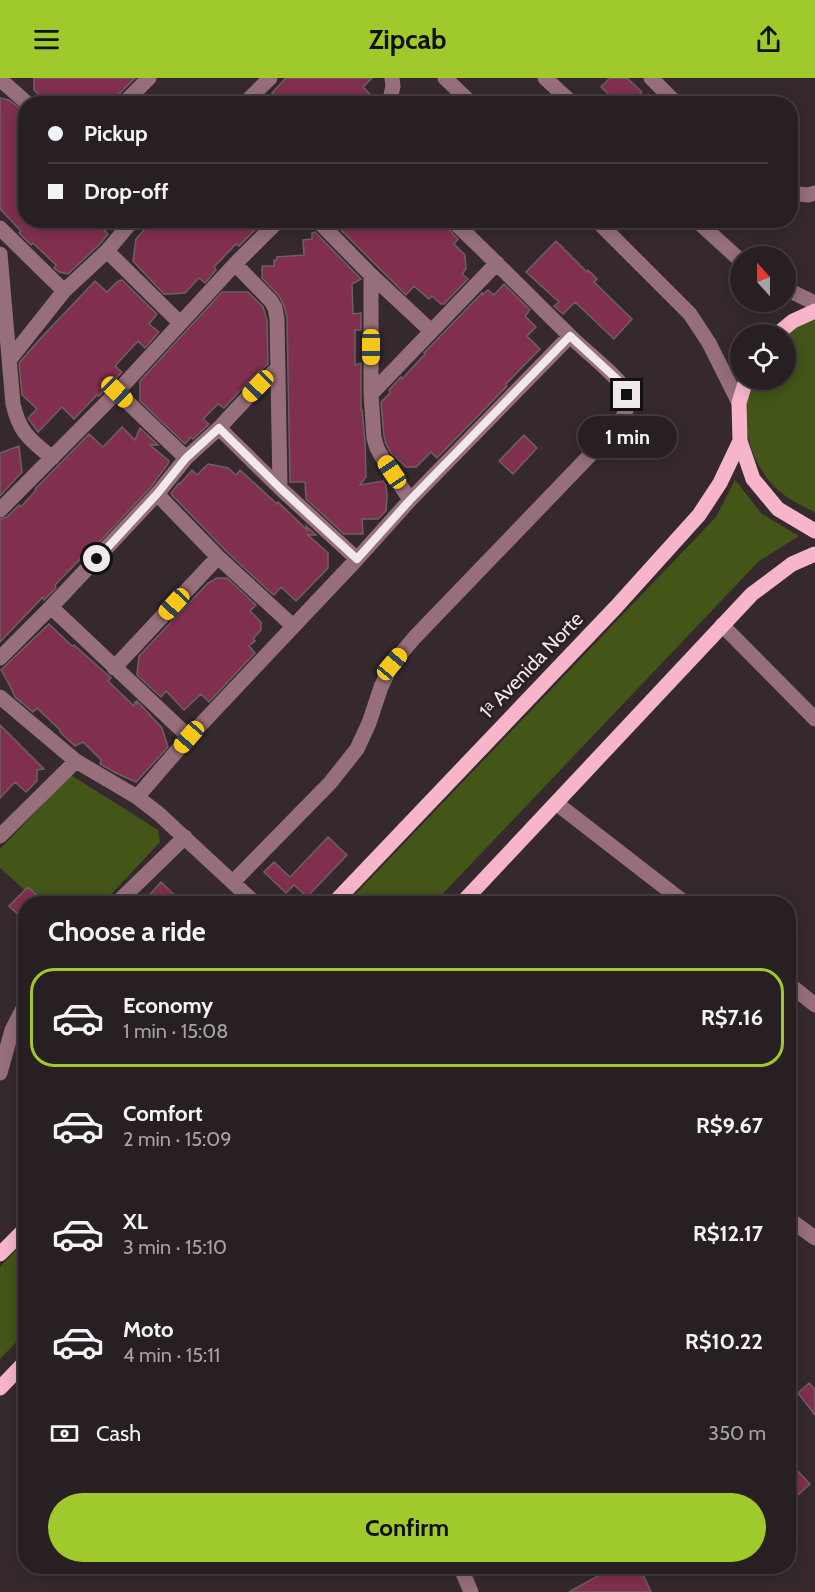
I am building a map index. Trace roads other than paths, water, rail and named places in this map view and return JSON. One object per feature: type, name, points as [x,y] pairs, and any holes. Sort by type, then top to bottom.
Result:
[{"type":"main road","points":[[789,324],[815,311]]},
{"type":"main road","points":[[743,390],[739,403],[740,441],[753,479],[778,509],[815,531]]},
{"type":"main road","name":"1ᵃ Avenida Norte","points":[[341,896],[616,607],[699,515],[720,483],[740,441]]},
{"type":"main road","points":[[469,896],[752,594],[792,564],[815,554]]},
{"type":"main road","points":[[0,1254],[18,1236]]},
{"type":"main road","points":[[0,1388],[18,1369]]},
{"type":"street","points":[[131,96],[149,78]]},
{"type":"street","points":[[391,96],[392,78]]},
{"type":"street","points":[[445,78],[464,96]]},
{"type":"street","points":[[545,78],[564,96]]},
{"type":"street","points":[[651,78],[669,96]]},
{"type":"street","points":[[3,81],[19,96]]},
{"type":"street","points":[[250,96],[260,81]]},
{"type":"street","points":[[798,194],[815,193]]},
{"type":"street","points":[[0,228],[64,291]]},
{"type":"street","points":[[10,359],[64,291],[107,251],[126,228]]},
{"type":"street","points":[[0,510],[117,392],[271,228]]},
{"type":"street","points":[[325,228],[370,275],[431,331]]},
{"type":"street","points":[[233,882],[330,783],[357,749],[392,664],[414,637],[618,426],[627,409],[627,395],[620,382],[460,228]]},
{"type":"street","points":[[604,228],[690,314],[709,343],[739,403]]},
{"type":"street","points":[[705,228],[730,251]]},
{"type":"street","points":[[107,251],[180,323]]},
{"type":"street","points":[[0,254],[13,404],[17,421],[26,435],[52,458]]},
{"type":"street","points":[[372,394],[497,263]]},
{"type":"street","points":[[235,264],[271,301],[278,319],[280,488]]},
{"type":"street","points":[[370,275],[374,438],[376,448],[410,500]]},
{"type":"street","points":[[796,294],[815,303]]},
{"type":"street","points":[[137,797],[189,737],[410,500],[570,336]]},
{"type":"street","points":[[0,658],[157,494],[186,458],[277,369]]},
{"type":"street","points":[[117,392],[186,458]]},
{"type":"street","points":[[219,428],[357,559]]},
{"type":"street","points":[[157,494],[218,557],[293,626]]},
{"type":"street","points":[[114,668],[218,557]]},
{"type":"street","points":[[51,607],[189,737]]},
{"type":"street","points":[[723,626],[815,719]]},
{"type":"street","points":[[0,697],[75,761],[137,797],[159,814],[248,896]]},
{"type":"street","points":[[0,836],[75,761]]},
{"type":"street","points":[[556,802],[676,896]]},
{"type":"street","points":[[124,896],[185,837]]},
{"type":"street","points":[[796,990],[815,1005]]},
{"type":"street","points":[[0,1073],[12,1030],[18,1019]]},
{"type":"street","points":[[796,1224],[815,1238]]},
{"type":"street","points":[[463,1574],[471,1592]]}]
